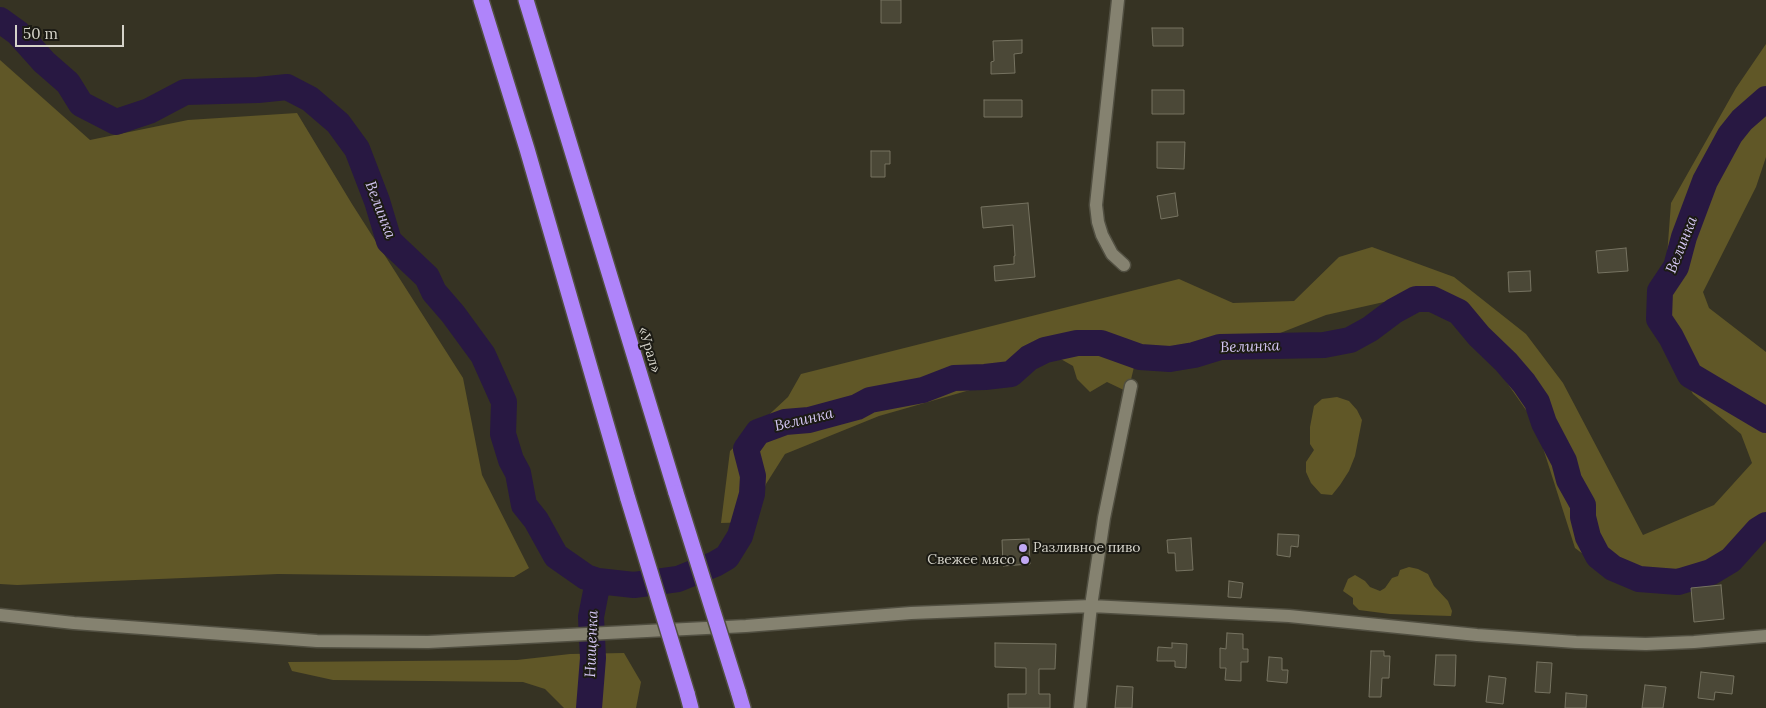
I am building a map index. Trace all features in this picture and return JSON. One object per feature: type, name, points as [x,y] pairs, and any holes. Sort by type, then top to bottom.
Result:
[{"type":"highway","points":[[481,0],[527,149],[628,499],[691,708]]},
{"type":"highway","name":"«Урал»","points":[[526,0],[743,708]]},
{"type":"street","points":[[1118,0],[1096,205],[1102,235],[1112,254],[1124,266]]},
{"type":"street","points":[[1080,708],[1091,606],[1104,518],[1131,386]]},
{"type":"street","points":[[0,615],[317,641],[428,642],[773,625],[911,613],[1091,606],[1289,616],[1467,634],[1576,642],[1655,644],[1766,636]]},
{"type":"shaded area","points":[[1766,44],[1766,157],[1756,187],[1703,292],[1709,308],[1766,352],[1766,537],[1744,555],[1700,582],[1626,586],[1575,548],[1535,423],[1482,347],[1433,291],[1326,315],[1227,354],[1134,367],[1128,392],[1107,382],[1090,392],[1077,379],[1073,366],[1059,358],[984,386],[879,416],[785,454],[766,484],[753,522],[721,523],[730,451],[788,397],[801,374],[1179,279],[1233,303],[1294,301],[1339,257],[1372,247],[1454,277],[1526,334],[1563,383],[1643,535],[1714,505],[1752,463],[1741,434],[1693,394],[1661,336],[1671,203],[1736,88]]},
{"type":"shaded area","points":[[0,60],[90,140],[188,120],[297,113],[352,204],[463,378],[482,475],[529,568],[514,577],[278,574],[17,585],[0,584]]},
{"type":"shaded area","points":[[1337,397],[1349,401],[1357,410],[1362,420],[1355,456],[1349,471],[1332,495],[1321,494],[1311,483],[1306,472],[1306,462],[1314,450],[1310,444],[1310,427],[1314,406],[1322,399]]},
{"type":"shaded area","points":[[1409,567],[1428,574],[1434,586],[1448,601],[1452,611],[1451,616],[1390,614],[1359,610],[1353,604],[1353,598],[1343,591],[1348,579],[1355,575],[1365,581],[1370,587],[1380,591],[1385,588],[1392,578],[1398,576],[1400,570]]},
{"type":"shaded area","points":[[624,653],[641,682],[636,708],[564,708],[545,689],[523,682],[333,680],[292,671],[288,662],[517,660],[570,654]]},
{"type":"building","points":[[881,0],[901,0],[901,23],[881,23]]},
{"type":"building","points":[[1152,28],[1183,28],[1183,46],[1153,46]]},
{"type":"building","points":[[1022,40],[1022,53],[1014,54],[1015,73],[991,74],[991,62],[994,61],[993,41]]},
{"type":"building","points":[[1152,90],[1184,90],[1184,114],[1152,114]]},
{"type":"building","points":[[984,100],[1022,100],[1022,117],[984,117]]},
{"type":"building","points":[[1157,142],[1185,142],[1184,169],[1157,168]]},
{"type":"building","points":[[871,151],[890,151],[890,164],[885,164],[885,177],[871,177]]},
{"type":"building","points":[[1175,193],[1178,216],[1161,219],[1157,196]]},
{"type":"building","points":[[1028,203],[1035,277],[995,281],[994,266],[1014,264],[1013,225],[983,228],[981,207]]},
{"type":"building","points":[[1626,248],[1628,271],[1598,273],[1596,251]]},
{"type":"building","points":[[1530,271],[1531,291],[1509,292],[1508,272]]},
{"type":"building","points":[[1278,534],[1299,535],[1298,547],[1291,546],[1290,557],[1277,555]]},
{"type":"building","points":[[1191,538],[1193,570],[1176,571],[1175,553],[1168,553],[1167,540]]},
{"type":"building","points":[[1029,539],[1030,564],[1003,566],[1002,540]]},
{"type":"building","points":[[1229,581],[1243,583],[1241,598],[1228,597]]},
{"type":"building","points":[[1721,585],[1724,619],[1694,622],[1691,588]]},
{"type":"building","points":[[1227,633],[1243,634],[1243,649],[1248,649],[1248,662],[1241,662],[1241,681],[1225,680],[1226,668],[1220,668],[1220,648],[1226,649]]},
{"type":"building","points":[[995,643],[1056,644],[1055,669],[1039,669],[1039,694],[1050,694],[1050,708],[1008,708],[1008,694],[1026,694],[1026,668],[995,667]]},
{"type":"building","points":[[1172,643],[1187,644],[1186,668],[1175,667],[1175,661],[1157,661],[1158,647],[1172,648]]},
{"type":"building","points":[[1371,651],[1384,651],[1384,656],[1390,656],[1389,678],[1382,678],[1381,697],[1369,697]]},
{"type":"building","points":[[1436,655],[1456,655],[1455,686],[1434,685]]},
{"type":"building","points":[[1269,657],[1282,658],[1282,670],[1288,670],[1287,683],[1267,681]]},
{"type":"building","points":[[1537,662],[1552,663],[1550,693],[1535,692]]},
{"type":"building","points":[[1701,672],[1734,676],[1732,694],[1715,692],[1714,700],[1698,698]]},
{"type":"building","points":[[1489,676],[1506,678],[1503,704],[1486,702]]},
{"type":"building","points":[[1645,685],[1666,687],[1663,708],[1642,708]]},
{"type":"building","points":[[1117,686],[1133,687],[1132,708],[1115,708]]},
{"type":"building","points":[[1566,693],[1587,695],[1586,708],[1565,708]]},
{"type":"waterway","name":"Велинка","points":[[0,20],[18,33],[44,62],[68,83],[81,104],[116,122],[149,111],[185,92],[258,90],[287,87],[310,99],[338,123],[357,149],[377,201],[389,241],[427,277],[434,292],[483,355],[504,402],[503,434],[511,460],[518,473],[524,505],[536,520],[556,556],[586,577],[598,581],[634,585],[678,579],[727,557],[740,536],[752,494],[753,476],[746,449],[758,432],[785,422],[809,420],[857,407],[870,400],[923,390],[954,378],[1011,374],[1029,358],[1045,350],[1077,343],[1101,343],[1140,357],[1170,359],[1194,355],[1220,347],[1324,345],[1350,340],[1416,299],[1432,299],[1459,312],[1524,383],[1537,402],[1544,423],[1564,461],[1569,480],[1583,505],[1583,517],[1588,537],[1598,556],[1613,568],[1639,579],[1678,582],[1711,572],[1731,560],[1758,530],[1766,525]]},
{"type":"waterway","name":"Велинка","points":[[1766,99],[1742,120],[1730,135],[1705,181],[1684,237],[1676,267],[1660,291],[1659,319],[1671,337],[1690,375],[1766,420]]},
{"type":"waterway","name":"Нищенка","points":[[589,708],[593,658],[591,617],[598,581]]},
{"type":"place","name":"Разливное пиво","points":[[1023,548]]},
{"type":"place","name":"Свежее мясо","points":[[1025,560]]}]
